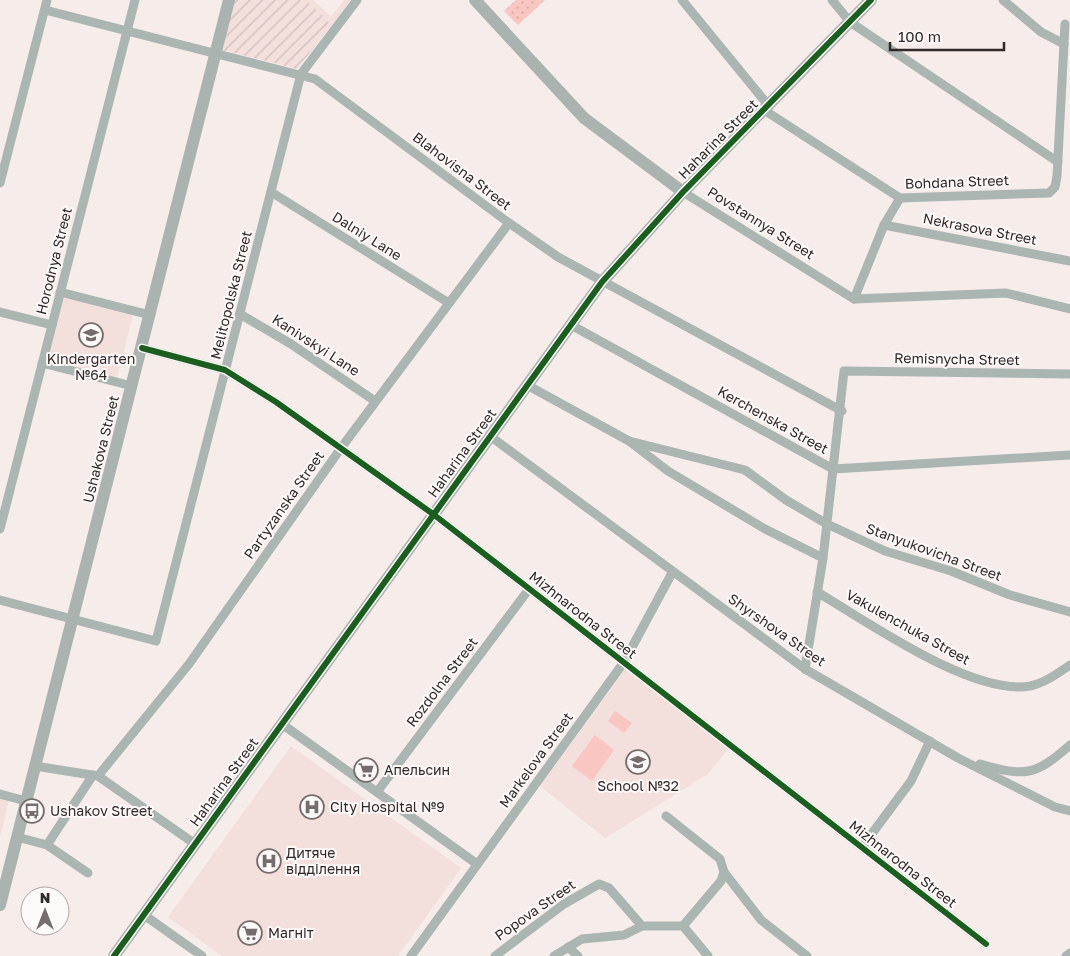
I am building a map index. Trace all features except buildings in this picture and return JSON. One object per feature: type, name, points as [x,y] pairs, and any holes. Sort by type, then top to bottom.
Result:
[{"type":"street","points":[[0,183],[3,161],[47,0]]},
{"type":"street","name":"Horodnya Street","points":[[0,529],[135,0]]},
{"type":"street","name":"Ushakova Street","points":[[0,905],[3,879],[17,837],[36,766],[217,54],[229,0]]},
{"type":"street","name":"Melitopolska Street","points":[[73,619],[156,641],[301,74],[357,0]]},
{"type":"street","name":"Povstannya Street","points":[[475,0],[584,118],[683,192],[854,298]]},
{"type":"street","name":"Bohdana Street","points":[[682,0],[766,107],[900,198],[1048,193],[1054,187],[1058,162]]},
{"type":"street","points":[[832,0],[850,22],[1058,162]]},
{"type":"street","name":"Haharina Street","points":[[114,956],[602,282],[683,192],[871,0]]},
{"type":"street","points":[[1003,0],[1041,32],[1064,44]]},
{"type":"street","name":"Blahovisna Street","points":[[45,10],[315,79],[509,223],[558,257],[842,410]]},
{"type":"street","points":[[1058,162],[1065,24]]},
{"type":"street","name":"Dalniy Lane","points":[[271,192],[449,303]]},
{"type":"street","points":[[900,198],[884,225],[854,298],[1006,293],[1070,309]]},
{"type":"street","name":"Partyzanska Street","points":[[47,845],[96,776],[189,664],[341,448],[509,223]]},
{"type":"street","name":"Nekrasova Street","points":[[884,225],[1070,261]]},
{"type":"street","points":[[60,292],[150,315]]},
{"type":"street","points":[[0,312],[52,325]]},
{"type":"street","name":"Kanivskyi Lane","points":[[240,314],[291,344],[375,402]]},
{"type":"street","name":"Kerchenska Street","points":[[571,325],[833,469],[1070,455]]},
{"type":"street","name":"Mizhnarodna Street","points":[[142,348],[225,370],[276,402],[433,514],[986,944]]},
{"type":"street","points":[[42,364],[132,386]]},
{"type":"street","name":"Remisnycha Street","points":[[842,410],[844,371],[1070,374]]},
{"type":"street","name":"Stanyukovicha Street","points":[[527,385],[629,441],[668,471],[758,525],[823,558]]},
{"type":"street","points":[[805,669],[823,558],[842,410]]},
{"type":"street","name":"Shyrshova Street","points":[[490,436],[805,669],[958,758],[1055,807],[1070,811]]},
{"type":"street","name":"Stanyukovicha Street","points":[[629,441],[745,470],[779,496],[827,524],[885,551],[951,571],[1010,595],[1070,612]]},
{"type":"street","name":"Markelova Street","points":[[411,956],[624,662],[672,572]]},
{"type":"street","name":"Rozdolna Street","points":[[377,792],[529,589]]},
{"type":"street","name":"Vakulenchuka Street","points":[[818,592],[931,659],[982,681],[1029,686],[1038,684],[1070,664]]},
{"type":"street","points":[[0,600],[73,619]]},
{"type":"street","points":[[282,724],[477,864]]},
{"type":"street","points":[[862,847],[911,781],[930,741]]},
{"type":"street","points":[[958,758],[1006,772],[1026,772],[1050,763],[1070,745]]},
{"type":"street","points":[[36,766],[96,776],[195,844]]},
{"type":"street","points":[[0,794],[26,801]]},
{"type":"street","points":[[666,816],[720,860],[724,872],[761,920],[807,956]]},
{"type":"street","points":[[17,837],[47,845],[88,873]]},
{"type":"street","points":[[554,956],[582,938],[624,936],[642,926],[683,926],[721,881],[724,872]]},
{"type":"street","name":"Popova Street","points":[[495,956],[564,904],[599,884],[609,888],[642,926]]},
{"type":"street","points":[[144,915],[202,956]]},
{"type":"street","points":[[683,926],[708,956]]},
{"type":"street","points":[[568,947],[578,956]]},
{"type":"street","points":[[1066,956],[1070,953]]},
{"type":"shaded area","points":[[234,0],[306,0],[332,25],[297,69],[222,50]]},
{"type":"shaded area","points":[[306,0],[313,0],[331,17],[344,0],[351,0],[332,25]]},
{"type":"shaded area","points":[[516,0],[545,0],[518,25],[504,11]]},
{"type":"shaded area","name":"Kindergarten №64","points":[[63,297],[133,315],[117,378],[47,361]]},
{"type":"shaded area","name":"School №32","points":[[625,670],[728,749],[708,774],[605,838],[540,786]]},
{"type":"shaded area","points":[[615,711],[632,723],[624,733],[608,721]]},
{"type":"shaded area","points":[[595,735],[614,750],[592,781],[572,766]]},
{"type":"shaded area","name":"City Hospital №9","points":[[291,746],[461,868],[398,956],[222,956],[168,917]]},
{"type":"shaded area","points":[[0,798],[9,800],[0,838]]},
{"type":"cycle path","points":[[114,956],[602,282],[683,192],[871,0]]},
{"type":"cycle path","points":[[142,348],[225,370],[276,402],[433,514],[986,944]]},
{"type":"place","name":"Kindergarten №64","points":[[91,335]]},
{"type":"place","name":"School №32","points":[[638,762]]},
{"type":"place","name":"Апельсин","points":[[366,770]]},
{"type":"place","name":"City Hospital №9","points":[[312,807]]},
{"type":"place","name":"Ushakov Street","points":[[32,811]]},
{"type":"place","name":"Дитяче відділення","points":[[269,861]]},
{"type":"place","name":"Магніт","points":[[250,933]]}]
